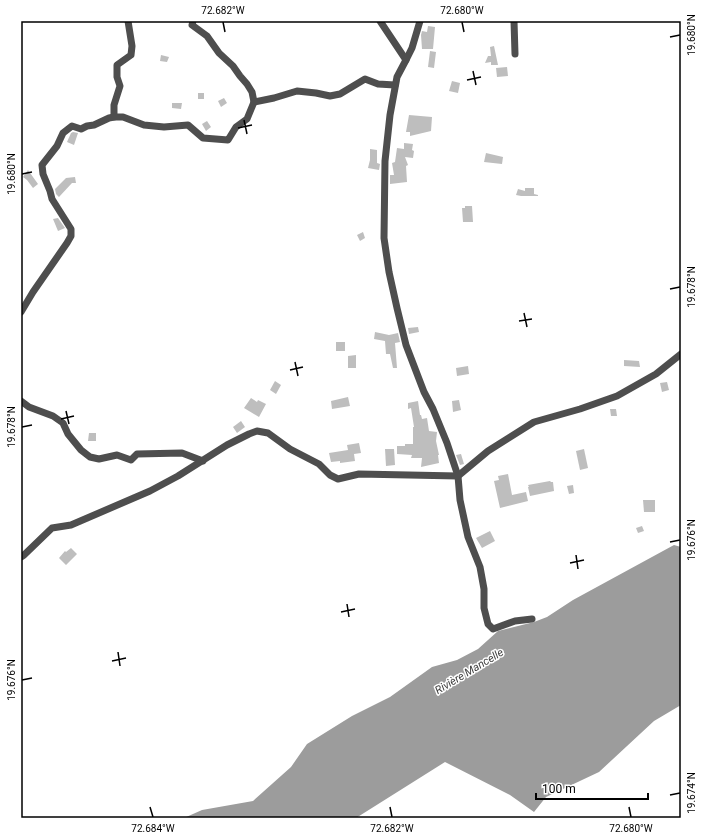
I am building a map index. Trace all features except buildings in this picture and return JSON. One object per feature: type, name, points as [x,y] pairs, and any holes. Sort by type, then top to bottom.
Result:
[{"type":"street","points":[[114,117],[114,105],[120,86],[117,77],[117,65],[132,55],[128,21]]},
{"type":"street","points":[[21,312],[71,236],[71,230],[52,199],[43,174],[42,165],[57,146],[63,132],[72,126],[81,129],[114,117],[123,118],[144,125],[164,127],[188,125],[203,138],[228,140],[236,127],[247,119],[254,102],[252,92],[234,66],[220,53],[207,36],[192,25],[193,21]]},
{"type":"street","points":[[380,21],[406,60]]},
{"type":"street","points":[[420,21],[412,48],[397,77],[390,115],[385,161],[384,238],[389,272],[396,308],[406,345],[424,392],[444,436],[458,476],[460,500],[468,537],[480,567],[484,589],[484,608],[488,624],[493,629],[532,618]]},
{"type":"street","points":[[514,21],[515,54]]},
{"type":"street","points":[[254,102],[296,91],[330,96],[340,94],[364,79],[378,84],[395,86]]},
{"type":"street","points":[[21,557],[52,528],[70,525],[150,491],[204,461],[227,445],[257,431],[268,433],[290,448],[319,464],[330,475],[338,479],[359,474],[458,476],[488,451],[534,422],[580,409],[617,396],[656,374],[681,354]]},
{"type":"street","points":[[21,401],[29,407],[53,416],[63,424],[68,434],[81,450],[90,457],[99,459],[117,455],[131,460],[137,454],[182,453],[204,461]]},
{"type":"water","name":"Rivière Mancelle","points":[[674,545],[681,547],[681,705],[654,721],[599,772],[546,797],[534,812],[510,795],[445,762],[356,818],[184,818],[202,810],[253,801],[291,767],[307,744],[352,716],[390,697],[432,667],[457,660],[478,649],[498,631],[534,622],[547,617],[573,600]]}]
